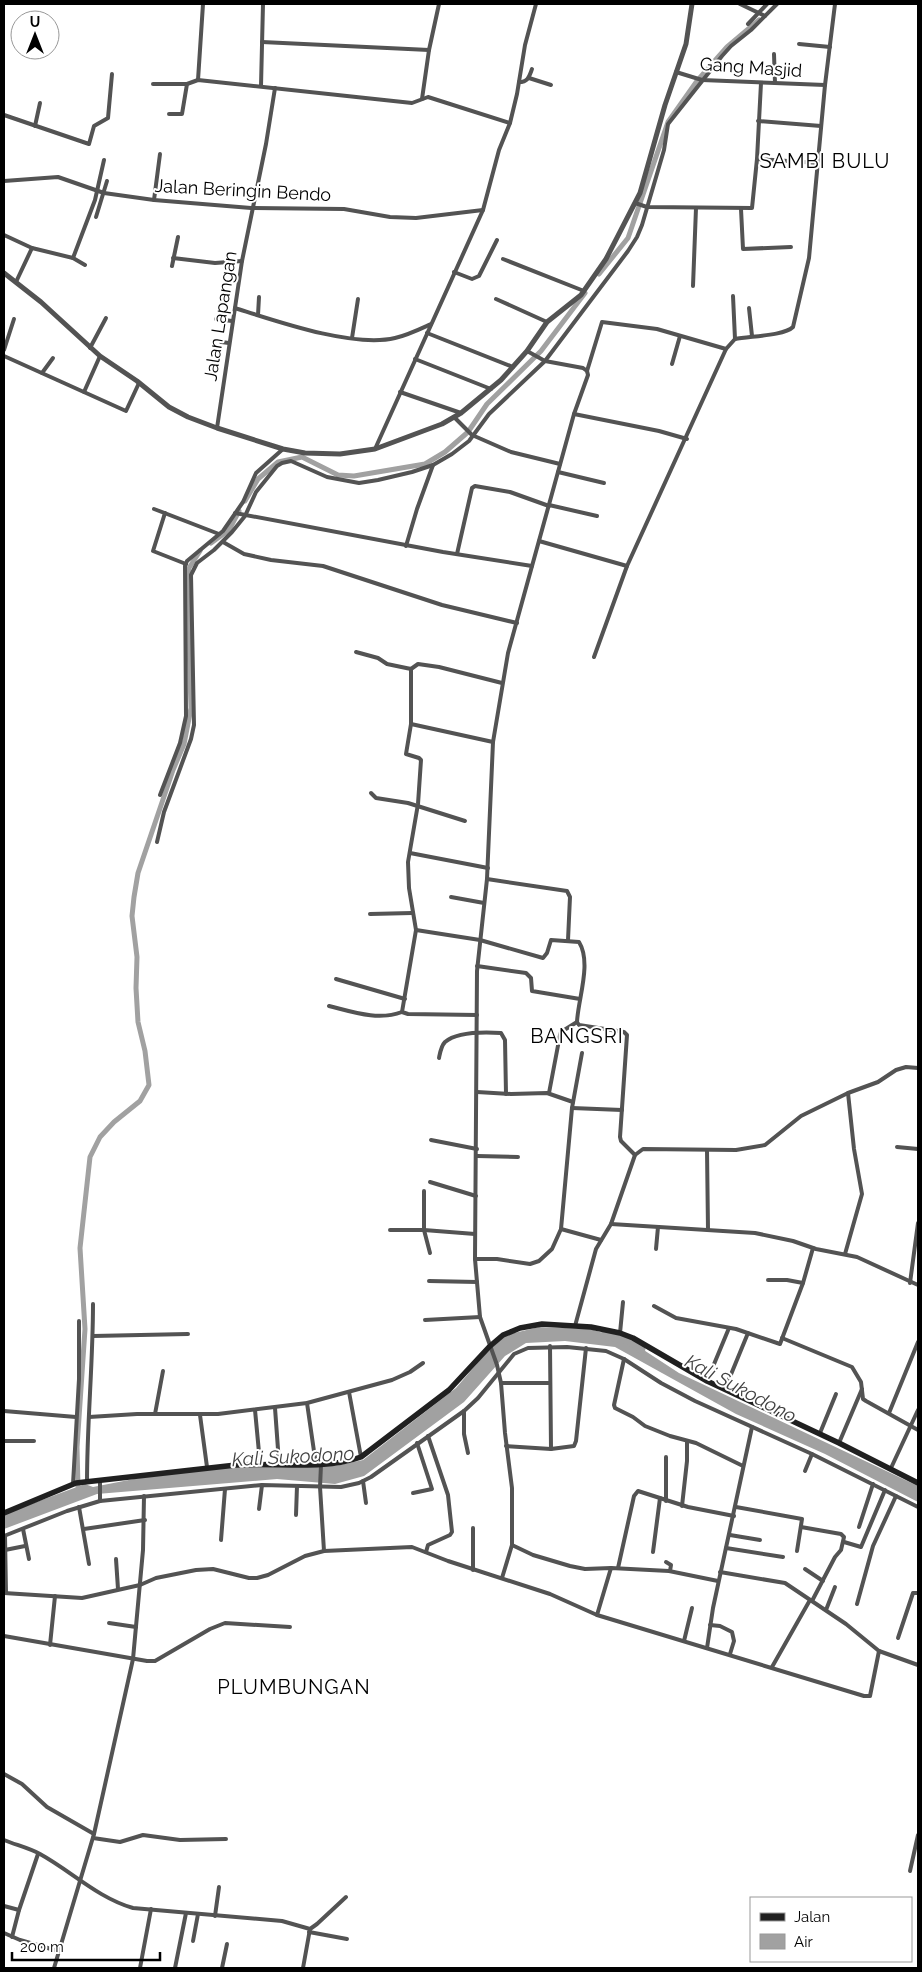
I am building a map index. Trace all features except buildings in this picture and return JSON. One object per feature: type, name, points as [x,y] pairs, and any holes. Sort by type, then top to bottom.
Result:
[{"type":"main road","points":[[4,1513],[80,1483],[100,1483],[207,1467],[260,1463],[338,1464],[361,1458],[449,1390],[508,1332],[542,1324],[591,1327],[634,1338],[707,1381],[892,1468],[918,1483]]},
{"type":"street","points":[[198,80],[203,4]]},
{"type":"street","points":[[261,86],[263,4]]},
{"type":"street","points":[[422,99],[429,50],[439,4]]},
{"type":"street","points":[[375,449],[483,210],[499,150],[510,123],[525,45],[536,4]]},
{"type":"street","points":[[157,842],[164,812],[194,725],[191,575],[197,564],[222,542],[239,514],[277,466],[286,461],[292,461],[326,477],[359,483],[433,466],[469,440],[471,434],[543,360],[637,238],[647,207],[675,72],[688,35],[692,4]]},
{"type":"street","points":[[740,4],[761,14]]},
{"type":"street","points":[[4,273],[41,302],[90,348],[142,385],[169,408],[217,428],[282,449],[304,453],[340,454],[375,449],[442,424],[461,413],[491,389],[513,367],[527,351],[547,322],[584,292],[606,259],[636,204],[668,124],[701,80],[731,46],[751,30],[767,4]]},
{"type":"street","points":[[748,24],[777,4]]},
{"type":"street","points":[[594,657],[627,566],[687,439],[726,349],[735,339],[789,331],[793,327],[809,258],[825,85],[835,4]]},
{"type":"street","points":[[262,42],[429,50]]},
{"type":"street","points":[[799,44],[830,47]]},
{"type":"street","points":[[774,54],[776,83]]},
{"type":"street","points":[[519,82],[525,82],[529,78],[532,69]]},
{"type":"street","name":"Gang Masjid","points":[[675,72],[701,80],[825,85]]},
{"type":"street","points":[[4,114],[90,144],[94,126],[108,118],[112,74]]},
{"type":"street","points":[[529,78],[551,85]]},
{"type":"street","points":[[153,84],[187,84],[198,80],[412,103],[428,98],[510,123]]},
{"type":"street","points":[[636,204],[647,207],[751,209],[753,207],[757,159],[761,83]]},
{"type":"street","points":[[169,114],[182,114],[187,84]]},
{"type":"street","name":"Jalan Lapangan","points":[[217,428],[234,308],[251,208],[266,144],[275,88]]},
{"type":"street","points":[[35,126],[40,103]]},
{"type":"street","points":[[758,120],[822,126]]},
{"type":"street","points":[[154,200],[160,154]]},
{"type":"street","points":[[757,159],[818,163]]},
{"type":"street","points":[[73,258],[97,191],[104,160]]},
{"type":"street","name":"Jalan Beringin Bendo","points":[[4,181],[58,177],[104,193],[154,200],[251,208],[344,209],[390,217],[416,218],[483,210]]},
{"type":"street","points":[[96,217],[107,181]]},
{"type":"street","points":[[693,286],[696,208]]},
{"type":"street","points":[[741,209],[743,249],[791,247]]},
{"type":"street","points":[[4,235],[32,248],[73,258],[85,265]]},
{"type":"street","points":[[172,266],[178,237]]},
{"type":"street","points":[[454,272],[472,279],[479,276],[497,240]]},
{"type":"street","points":[[16,282],[32,248]]},
{"type":"street","points":[[173,258],[215,263],[242,261]]},
{"type":"street","points":[[503,259],[592,297]]},
{"type":"street","points":[[584,292],[589,301]]},
{"type":"street","points":[[733,296],[735,339]]},
{"type":"street","points":[[258,315],[260,297]]},
{"type":"street","points":[[352,338],[358,299]]},
{"type":"street","points":[[496,300],[547,322]]},
{"type":"street","points":[[234,308],[291,326],[352,338],[395,338],[431,324]]},
{"type":"street","points":[[749,308],[752,336]]},
{"type":"street","points":[[90,348],[106,318]]},
{"type":"street","points":[[216,319],[232,321]]},
{"type":"street","points":[[4,350],[14,320]]},
{"type":"street","points":[[502,1578],[512,1545],[512,1488],[506,1446],[501,1383],[497,1365],[480,1317],[475,1260],[475,1234],[477,966],[487,879],[492,742],[502,683],[560,464],[574,414],[588,375],[586,371],[602,322],[657,329],[726,349]]},
{"type":"street","points":[[427,333],[513,367]]},
{"type":"street","points":[[672,364],[680,336]]},
{"type":"street","points":[[221,342],[229,343]]},
{"type":"street","points":[[527,351],[543,360],[583,368],[586,371]]},
{"type":"street","points":[[221,353],[228,354]]},
{"type":"street","points":[[4,356],[127,411],[142,385]]},
{"type":"street","points":[[84,392],[100,356]]},
{"type":"street","points":[[42,373],[53,358]]},
{"type":"street","points":[[415,359],[491,389]]},
{"type":"street","points":[[400,392],[461,413]]},
{"type":"street","points":[[574,414],[659,431],[687,439]]},
{"type":"street","points":[[454,417],[471,434],[511,452],[560,464]]},
{"type":"street","points":[[160,795],[180,743],[186,716],[184,571],[186,564],[239,514],[256,473],[282,449]]},
{"type":"street","points":[[406,546],[433,466]]},
{"type":"street","points":[[558,472],[604,483]]},
{"type":"street","points":[[457,554],[472,488],[475,486],[510,492],[549,505],[597,516]]},
{"type":"street","points":[[154,508],[219,534]]},
{"type":"street","points":[[165,513],[153,551],[186,564]]},
{"type":"street","points":[[239,514],[406,546],[532,566]]},
{"type":"street","points":[[539,541],[627,566]]},
{"type":"street","points":[[222,542],[244,554],[271,560],[323,566],[442,605],[517,623]]},
{"type":"street","points":[[356,652],[378,658],[387,664],[411,669],[418,664],[502,683]]},
{"type":"street","points":[[402,1012],[416,930],[409,888],[408,862],[417,806],[421,760],[406,754],[411,724],[411,669]]},
{"type":"street","points":[[411,724],[492,742]]},
{"type":"street","points":[[371,793],[376,798],[417,806],[465,821]]},
{"type":"street","points":[[410,853],[486,868]]},
{"type":"street","points":[[487,879],[567,891],[570,897],[568,940]]},
{"type":"street","points":[[451,897],[484,903]]},
{"type":"street","points":[[370,914],[412,913]]},
{"type":"street","points":[[416,930],[480,940],[543,958],[547,953],[551,940],[579,942],[582,946],[584,973],[577,1022]]},
{"type":"street","points":[[477,966],[526,973],[531,978],[532,990],[580,998]]},
{"type":"street","points":[[336,980],[405,999]]},
{"type":"street","points":[[329,1006],[384,1017],[402,1012],[408,1014],[477,1015]]},
{"type":"street","points":[[549,1094],[561,1032],[577,1022]]},
{"type":"street","points":[[577,1022],[579,1025],[624,1032],[627,1035],[621,1141],[635,1155]]},
{"type":"street","points":[[439,1058],[445,1042],[477,1032],[501,1033],[504,1035],[506,1094]]},
{"type":"street","points":[[475,1260],[497,1259],[530,1264],[539,1261],[552,1248],[561,1229],[572,1108],[582,1052]]},
{"type":"street","points":[[575,1326],[596,1249],[611,1224],[635,1155],[643,1149],[736,1150],[765,1145],[801,1116],[848,1093],[878,1082],[896,1070],[906,1067],[918,1068]]},
{"type":"street","points":[[477,1092],[549,1094],[573,1102]]},
{"type":"street","points":[[845,1254],[862,1194],[854,1149],[848,1093]]},
{"type":"street","points":[[572,1108],[622,1110]]},
{"type":"street","points":[[431,1140],[477,1149]]},
{"type":"street","points":[[897,1147],[918,1149]]},
{"type":"street","points":[[707,1150],[708,1230]]},
{"type":"street","points":[[477,1156],[518,1156]]},
{"type":"street","points":[[430,1182],[476,1196]]},
{"type":"street","points":[[424,1192],[424,1230],[430,1253]]},
{"type":"street","points":[[910,1283],[918,1222]]},
{"type":"street","points":[[611,1224],[755,1233],[857,1257],[910,1283],[918,1285]]},
{"type":"street","points":[[656,1249],[658,1227]]},
{"type":"street","points":[[561,1229],[601,1240]]},
{"type":"street","points":[[390,1230],[424,1230],[475,1234]]},
{"type":"street","points":[[654,1306],[676,1318],[729,1328],[780,1344],[803,1283],[813,1248]]},
{"type":"street","points":[[430,1280],[477,1282]]},
{"type":"street","points":[[768,1280],[787,1280],[803,1283]]},
{"type":"street","points":[[620,1333],[623,1302]]},
{"type":"street","points":[[80,1483],[88,1417],[94,1304]]},
{"type":"street","points":[[425,1320],[480,1317]]},
{"type":"street","points":[[79,1321],[79,1379],[76,1417],[80,1483]]},
{"type":"street","points":[[707,1381],[729,1328]]},
{"type":"street","points":[[725,1389],[748,1333]]},
{"type":"street","points":[[93,1336],[188,1334]]},
{"type":"street","points":[[782,1338],[848,1364],[857,1372],[866,1401],[889,1412],[910,1427],[918,1430]]},
{"type":"street","points":[[889,1412],[918,1342]]},
{"type":"street","points":[[550,1346],[551,1449]]},
{"type":"street","points":[[879,1651],[870,1696],[866,1696],[597,1615],[550,1594],[473,1570],[412,1547],[403,1546],[324,1551],[305,1556],[268,1575],[257,1578],[249,1578],[213,1569],[196,1570],[156,1578],[140,1585],[82,1598],[5,1593],[5,1536],[79,1507],[100,1501],[262,1485],[347,1486],[362,1481],[378,1472],[464,1411],[483,1392],[510,1356],[528,1348],[550,1346],[606,1351],[624,1359],[678,1392],[812,1454],[918,1507]]},
{"type":"street","points":[[506,1446],[551,1449],[571,1447],[576,1444],[586,1348]]},
{"type":"street","points":[[624,1359],[615,1399],[615,1408],[633,1417],[645,1426],[687,1441],[742,1466]]},
{"type":"street","points":[[88,1417],[155,1414],[200,1415],[307,1403],[392,1380],[410,1372],[423,1363]]},
{"type":"street","points":[[155,1414],[163,1371]]},
{"type":"street","points":[[501,1383],[550,1383]]},
{"type":"street","points":[[840,1443],[863,1387]]},
{"type":"street","points":[[349,1392],[361,1458]]},
{"type":"street","points":[[820,1434],[836,1394]]},
{"type":"street","points":[[307,1403],[320,1465],[324,1551]]},
{"type":"street","points":[[275,1408],[279,1463]]},
{"type":"street","points":[[254,1410],[260,1463]]},
{"type":"street","points":[[892,1468],[918,1410]]},
{"type":"street","points":[[4,1411],[76,1417]]},
{"type":"street","points":[[464,1411],[464,1434],[468,1453]]},
{"type":"street","points":[[200,1415],[207,1467]]},
{"type":"street","points":[[707,1648],[718,1581],[736,1508],[742,1466],[752,1427]]},
{"type":"street","points":[[426,1552],[428,1545],[450,1535],[452,1532],[448,1495],[428,1436]]},
{"type":"street","points":[[4,1441],[34,1441]]},
{"type":"street","points":[[682,1506],[687,1461],[687,1441]]},
{"type":"street","points":[[414,1493],[432,1489],[417,1443]]},
{"type":"street","points":[[805,1471],[812,1454]]},
{"type":"street","points":[[666,1457],[666,1501]]},
{"type":"street","points":[[362,1481],[366,1503]]},
{"type":"street","points":[[100,1483],[100,1501]]},
{"type":"street","points":[[859,1527],[873,1484]]},
{"type":"street","points":[[259,1509],[262,1485]]},
{"type":"street","points":[[296,1515],[297,1486]]},
{"type":"street","points":[[221,1540],[225,1489]]},
{"type":"street","points":[[844,1542],[861,1547],[885,1490]]},
{"type":"street","points":[[618,1568],[635,1493],[641,1491],[682,1506],[734,1516]]},
{"type":"street","points":[[54,1968],[94,1836],[134,1659],[144,1496]]},
{"type":"street","points":[[857,1604],[875,1541],[896,1496]]},
{"type":"street","points":[[653,1552],[660,1498]]},
{"type":"street","points":[[79,1507],[89,1564]]},
{"type":"street","points":[[736,1508],[802,1519],[797,1551]]},
{"type":"street","points":[[84,1529],[144,1520]]},
{"type":"street","points":[[772,1667],[844,1542],[844,1537],[841,1534],[800,1527]]},
{"type":"street","points":[[473,1528],[473,1570]]},
{"type":"street","points":[[23,1529],[29,1559]]},
{"type":"street","points":[[730,1535],[760,1540]]},
{"type":"street","points":[[512,1545],[533,1554],[585,1569],[618,1568],[670,1572],[718,1581]]},
{"type":"street","points":[[5,1550],[25,1546]]},
{"type":"street","points":[[726,1548],[782,1557]]},
{"type":"street","points":[[116,1558],[118,1589]]},
{"type":"street","points":[[666,1562],[671,1565],[670,1572]]},
{"type":"street","points":[[597,1615],[611,1568]]},
{"type":"street","points":[[805,1568],[823,1581]]},
{"type":"street","points":[[720,1572],[781,1581],[826,1610],[879,1651],[918,1665]]},
{"type":"street","points":[[826,1610],[835,1588]]},
{"type":"street","points":[[898,1638],[913,1593],[918,1593]]},
{"type":"street","points":[[50,1645],[54,1596]]},
{"type":"street","points":[[684,1641],[692,1608]]},
{"type":"street","points":[[109,1623],[136,1627]]},
{"type":"street","points":[[4,1636],[147,1661],[162,1658],[210,1629],[225,1623],[290,1627]]},
{"type":"street","points":[[710,1625],[720,1626],[732,1632],[734,1641],[730,1654]]},
{"type":"street","points":[[4,1774],[22,1784],[47,1807],[94,1836],[120,1842],[143,1835],[180,1840],[226,1839]]},
{"type":"street","points":[[910,1871],[918,1835]]},
{"type":"street","points":[[4,1840],[38,1854],[96,1890],[121,1904],[133,1908],[282,1921],[347,1939]]},
{"type":"street","points":[[12,1937],[38,1854]]},
{"type":"street","points":[[215,1916],[219,1888]]},
{"type":"street","points":[[303,1968],[309,1930],[346,1897]]},
{"type":"street","points":[[4,1906],[19,1910]]},
{"type":"street","points":[[140,1968],[151,1909]]},
{"type":"street","points":[[175,1968],[186,1913]]},
{"type":"street","points":[[194,1941],[198,1914]]},
{"type":"street","points":[[4,1933],[58,1951]]},
{"type":"street","points":[[222,1968],[228,1944]]},
{"type":"water","points":[[539,1327],[591,1329],[633,1343],[679,1373],[918,1486],[918,1502],[825,1454],[736,1414],[615,1347],[565,1341],[526,1343],[505,1356],[464,1402],[364,1476],[335,1484],[277,1479],[97,1494],[4,1529],[4,1514],[85,1484],[93,1487],[139,1478],[252,1465],[335,1466],[363,1460],[456,1388],[486,1353],[506,1335]]},
{"type":"waterway","points":[[599,274],[628,238],[668,122],[697,81],[727,47],[759,20]]},
{"type":"waterway","points":[[245,501],[258,479],[278,462],[302,457],[338,475],[354,476],[425,464],[445,452],[468,432],[487,404],[541,351],[585,293]]},
{"type":"waterway","points":[[211,543],[229,530],[239,511]]},
{"type":"waterway","points":[[78,1487],[77,1447],[85,1329],[80,1248],[90,1157],[100,1137],[114,1122],[140,1101],[149,1085],[145,1051],[138,1022],[137,957],[132,916],[138,873],[173,770],[184,744],[191,708],[187,579],[189,568],[200,551]]},
{"type":"waterway","name":"Kali Sukodono","points":[[605,1335],[629,1340],[641,1349]]},
{"type":"district","name":"SAMBI BULU","points":[[825,161]]},
{"type":"district","name":"BANGSRI","points":[[577,1036]]},
{"type":"district","name":"PLUMBUNGAN","points":[[294,1687]]}]
